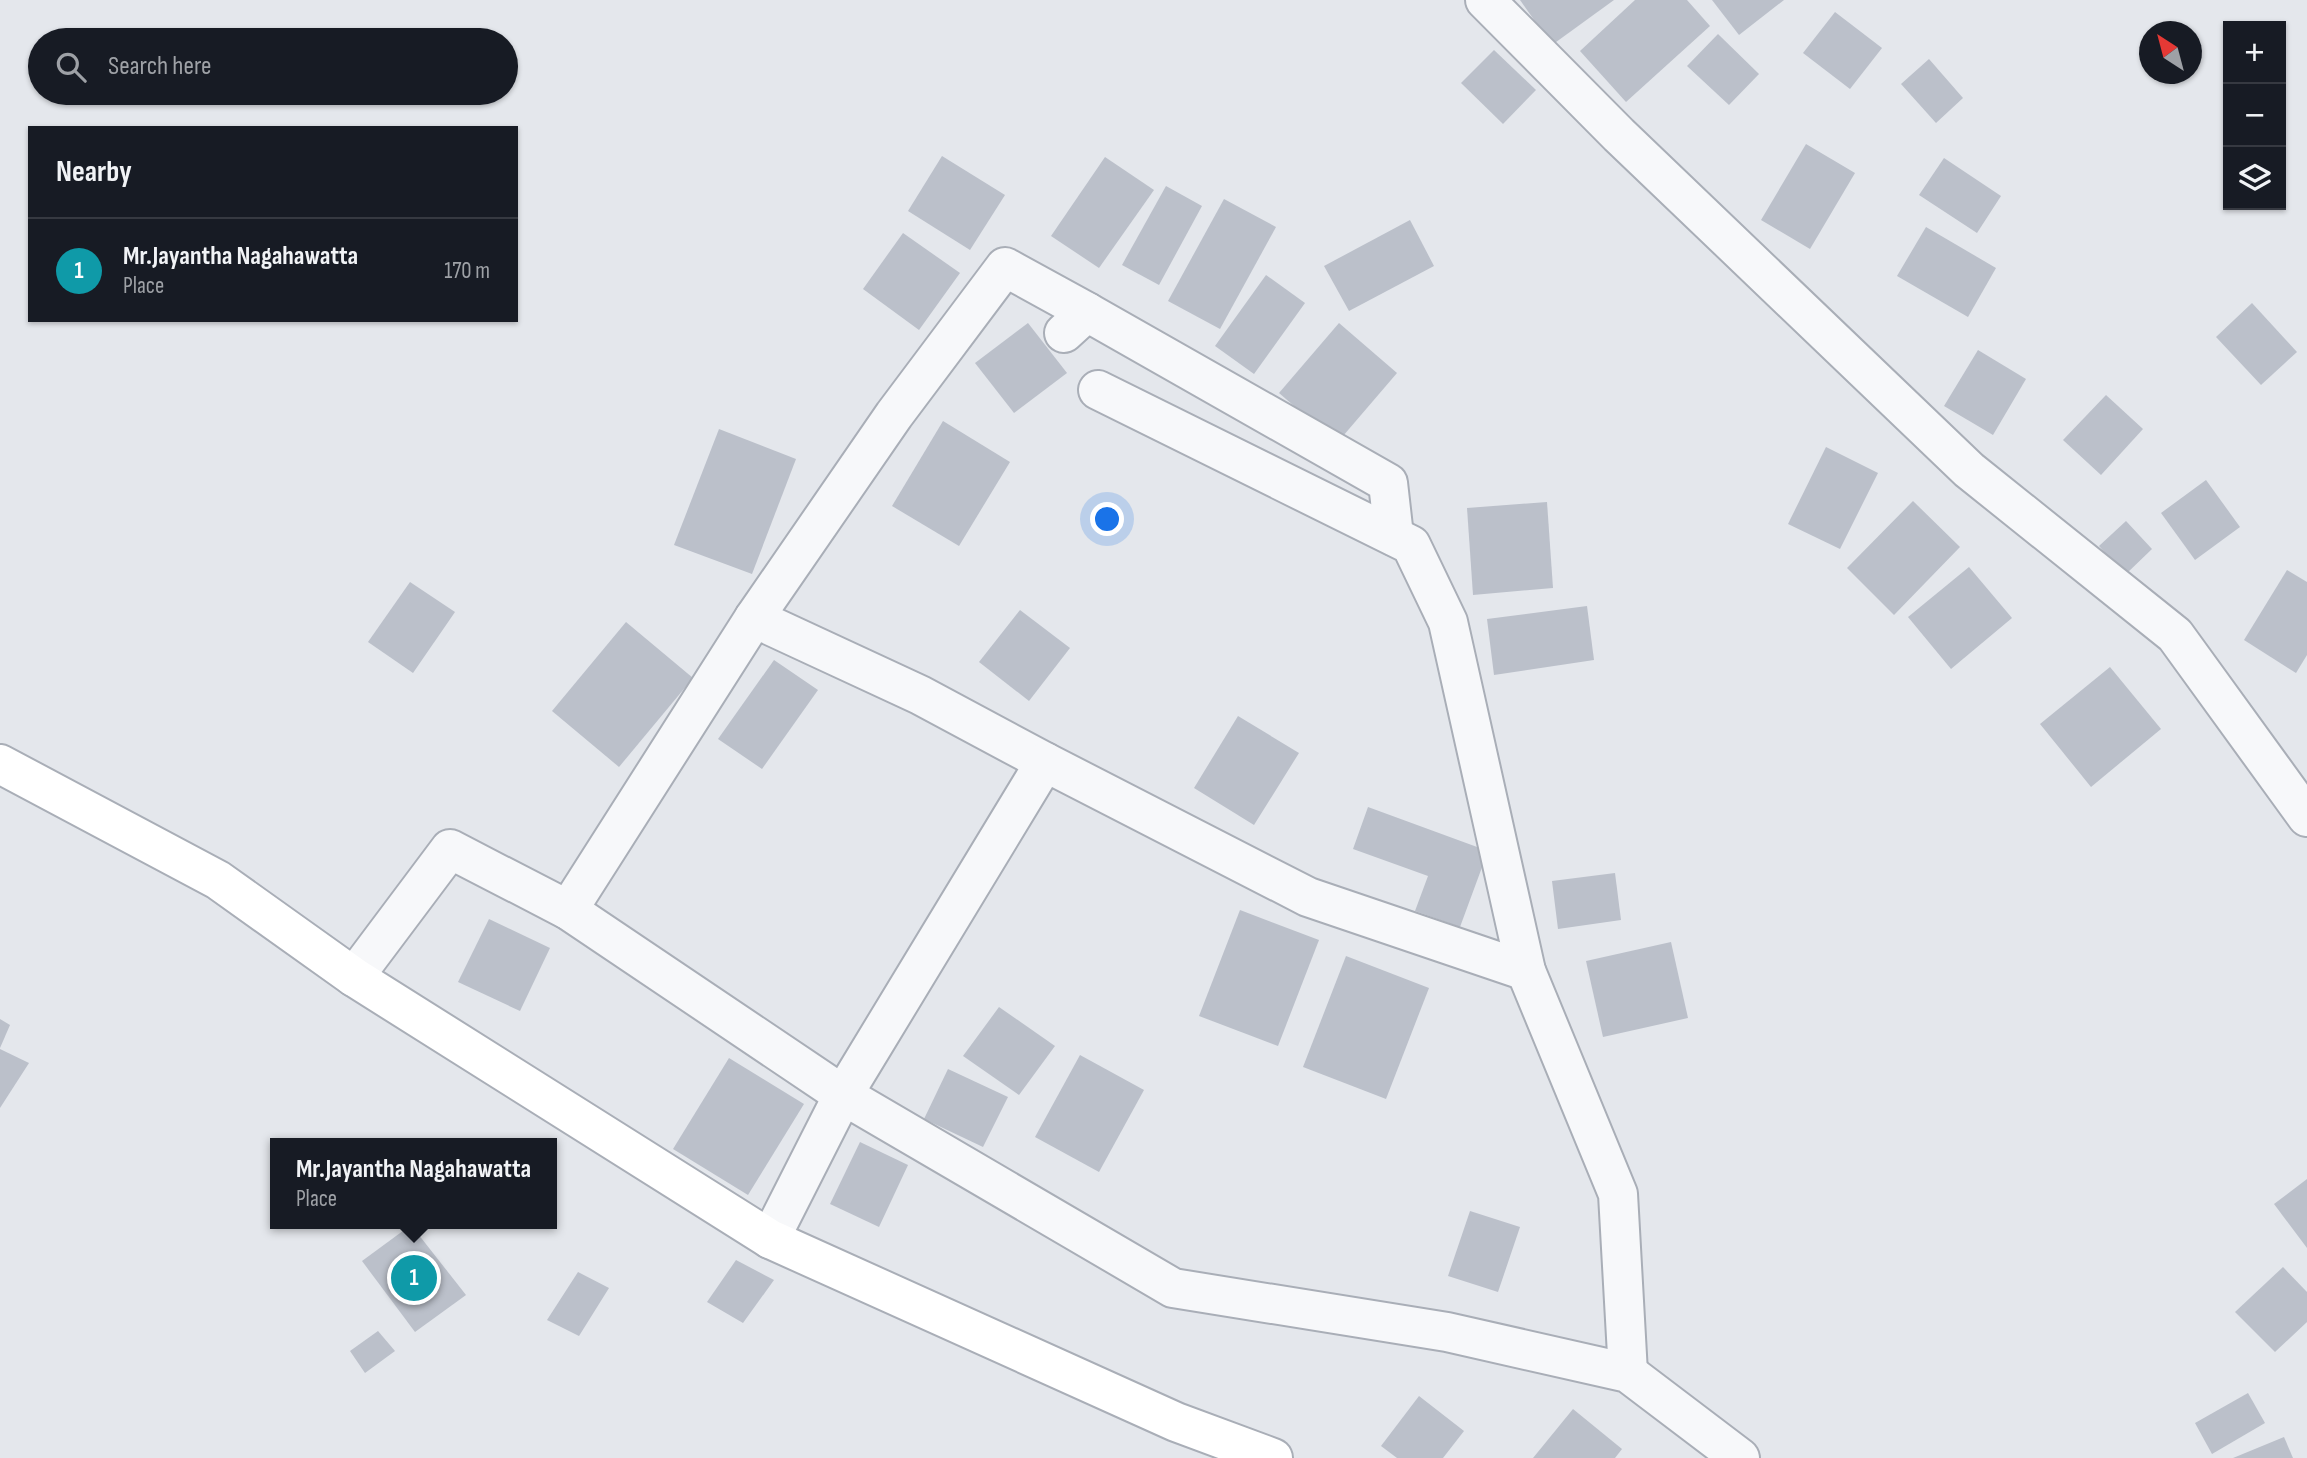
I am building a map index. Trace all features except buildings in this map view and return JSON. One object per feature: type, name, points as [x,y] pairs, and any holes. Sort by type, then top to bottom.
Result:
[{"type":"street","points":[[1485,0],[1639,154],[1969,470],[2175,635],[2307,817]]},
{"type":"street","points":[[568,909],[754,618],[894,415],[1005,267],[1075,322],[1388,483],[1394,536]]},
{"type":"street","points":[[1098,390],[1411,545],[1448,622],[1526,971],[1618,1194],[1628,1373]]},
{"type":"street","points":[[754,618],[920,695],[1308,897],[1526,971]]},
{"type":"street","points":[[770,1239],[843,1095],[1045,762]]},
{"type":"street","points":[[0,764],[218,880],[354,977],[770,1239],[1176,1422],[1273,1458]]},
{"type":"street","points":[[354,977],[450,849],[568,909],[843,1095],[1173,1287],[1447,1332],[1628,1373],[1740,1458]]},
{"type":"place","name":"Mr.Jayantha Nagahawatta","points":[[414,1278]]}]
